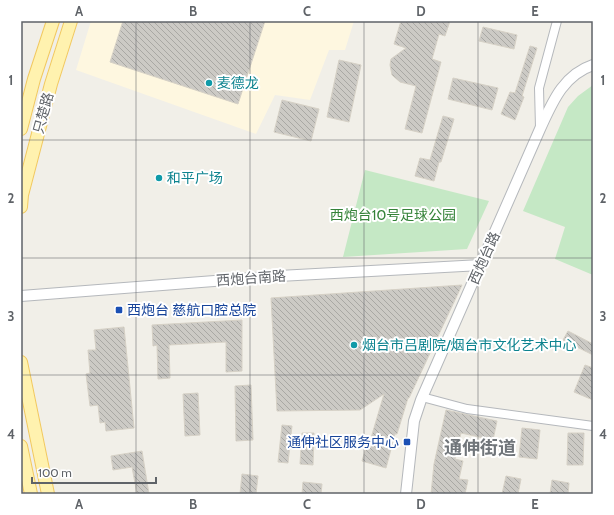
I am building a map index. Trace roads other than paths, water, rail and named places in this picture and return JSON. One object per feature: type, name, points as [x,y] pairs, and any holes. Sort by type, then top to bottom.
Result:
[{"type":"main road","name":"只楚路","points":[[21,129],[34,79],[53,21]]},
{"type":"main road","name":"只楚路","points":[[21,207],[22,195],[51,84],[71,21]]},
{"type":"main road","points":[[21,362],[48,494]]},
{"type":"main road","points":[[21,446],[31,494]]},
{"type":"street","name":"西炮台路","points":[[406,494],[414,421],[422,397],[540,129],[539,88],[557,21]]},
{"type":"street","points":[[540,129],[557,94],[569,79],[593,65]]},
{"type":"street","name":"西炮台南路","points":[[21,296],[279,276],[481,265]]},
{"type":"street","points":[[422,397],[467,409],[593,426]]},
{"type":"place","name":"麦德龙","points":[[209,83]]},
{"type":"place","name":"和平广场","points":[[159,178]]},
{"type":"place","name":"西炮台 慈航口腔总院","points":[[119,310]]},
{"type":"place","name":"烟台市吕剧院/烟台市文化艺术中心","points":[[354,345]]},
{"type":"place","name":"通伸社区服务中心","points":[[407,442]]},
{"type":"district","name":"通伸街道","points":[[480,448]]},
{"type":"park label","name":"西炮台10号足球公园","points":[[393,215]]}]
